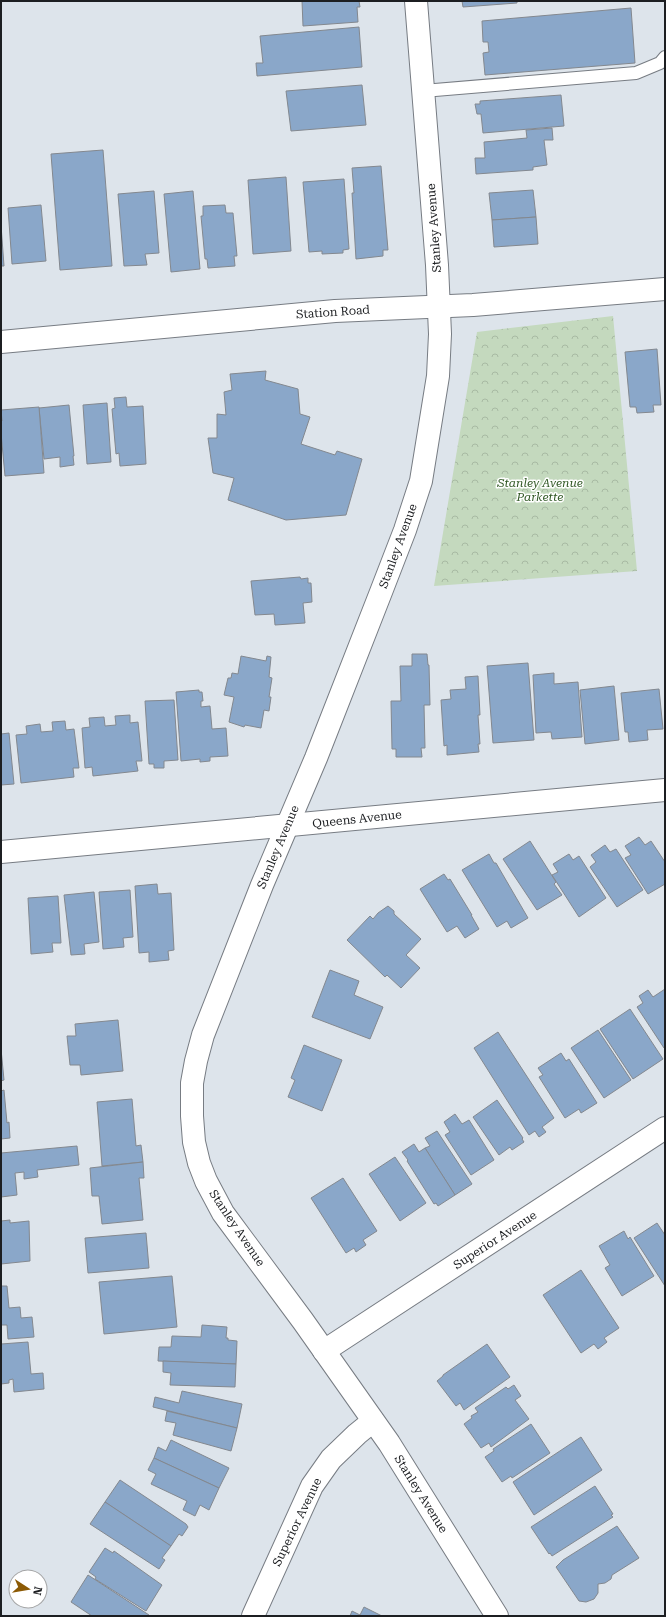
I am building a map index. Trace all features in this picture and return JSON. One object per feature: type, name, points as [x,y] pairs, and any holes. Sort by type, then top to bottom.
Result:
[{"type":"street","name":"Stanley Avenue","points":[[416,1],[440,307],[438,376],[421,481],[405,530],[316,758],[286,826],[203,1035],[194,1068],[192,1116],[194,1142],[199,1163],[206,1181],[223,1213],[389,1443],[497,1616]]},
{"type":"street","name":"Station Road","points":[[1,342],[335,311],[473,305],[665,289]]},
{"type":"street","name":"Queens Avenue","points":[[1,852],[665,790]]},
{"type":"street","name":"Superior Avenue","points":[[324,1351],[665,1128]]},
{"type":"street","name":"Superior Avenue","points":[[253,1616],[312,1486],[331,1459],[373,1421]]},
{"type":"lane","points":[[423,91],[636,73],[660,63],[665,56]]},
{"type":"green space","name":"Stanley Avenue Parkette","points":[[613,316],[637,571],[434,586],[477,332]]},
{"type":"building","points":[[302,1],[359,1],[360,7],[357,7],[358,22],[303,26]]},
{"type":"building","points":[[462,1],[517,1],[517,3],[463,7]]},
{"type":"building","points":[[631,8],[635,63],[485,75],[483,53],[489,52],[488,42],[483,42],[482,21]]},
{"type":"building","points":[[359,27],[362,67],[257,76],[256,63],[263,63],[260,36]]},
{"type":"building","points":[[362,85],[366,125],[291,131],[286,91]]},
{"type":"building","points":[[561,95],[564,126],[483,133],[481,114],[477,114],[475,104],[480,104],[480,101]]},
{"type":"building","points":[[552,128],[553,140],[544,140],[547,165],[533,167],[533,170],[476,174],[475,158],[485,158],[484,142],[527,138],[526,130]]},
{"type":"building","points":[[103,150],[112,266],[60,270],[51,154]]},
{"type":"building","points":[[381,166],[388,250],[383,250],[383,256],[356,259],[352,168]]},
{"type":"building","points":[[286,177],[291,251],[253,254],[248,180]]},
{"type":"building","points":[[344,179],[349,249],[343,250],[343,253],[322,254],[322,251],[309,252],[303,182]]},
{"type":"building","points":[[533,190],[536,217],[492,220],[489,193]]},
{"type":"building","points":[[154,191],[159,253],[145,254],[147,265],[124,266],[118,194]]},
{"type":"building","points":[[193,191],[200,269],[171,272],[164,194]]},
{"type":"building","points":[[41,205],[46,261],[12,264],[8,208]]},
{"type":"building","points":[[225,205],[226,213],[233,213],[237,256],[234,256],[235,266],[208,268],[207,259],[205,259],[201,216],[203,216],[203,206]]},
{"type":"building","points":[[536,217],[538,244],[494,247],[492,220]]},
{"type":"building","points":[[1,225],[4,266],[1,266]]},
{"type":"building","points":[[657,349],[661,405],[653,405],[654,412],[637,413],[636,407],[630,407],[625,352]]},
{"type":"building","points":[[266,371],[265,380],[298,389],[300,414],[310,417],[301,444],[335,455],[337,451],[362,459],[346,515],[286,520],[228,500],[234,478],[213,473],[208,438],[217,438],[217,414],[226,415],[224,392],[232,390],[230,374]]},
{"type":"building","points":[[126,397],[127,407],[143,406],[146,464],[120,466],[119,453],[116,454],[112,409],[115,408],[114,398]]},
{"type":"building","points":[[107,403],[111,462],[87,464],[83,405]]},
{"type":"building","points":[[69,405],[74,465],[60,467],[60,457],[44,459],[39,408]]},
{"type":"building","points":[[39,407],[44,473],[5,476],[1,433],[1,410]]},
{"type":"building","points":[[300,577],[301,579],[308,578],[308,583],[311,583],[312,602],[303,603],[305,623],[275,625],[274,614],[255,615],[251,581]]},
{"type":"building","points":[[412,654],[427,654],[429,665],[430,705],[424,705],[425,748],[421,748],[422,757],[396,757],[396,749],[392,749],[391,701],[401,701],[400,666],[412,666]]},
{"type":"building","points":[[241,656],[266,661],[267,656],[271,657],[269,677],[272,678],[269,697],[271,697],[269,711],[264,710],[261,728],[245,725],[244,727],[229,722],[234,697],[224,695],[228,678],[231,678],[232,673],[238,674]]},
{"type":"building","points":[[528,663],[534,740],[493,743],[487,666]]},
{"type":"building","points":[[554,673],[554,684],[578,682],[582,737],[552,739],[551,732],[536,733],[533,675]]},
{"type":"building","points":[[478,676],[480,715],[478,715],[480,744],[478,744],[479,752],[447,755],[447,745],[444,746],[441,700],[451,699],[450,690],[466,689],[465,677]]},
{"type":"building","points":[[614,686],[619,740],[585,744],[580,690]]},
{"type":"building","points":[[659,689],[663,729],[647,730],[648,740],[629,742],[628,732],[625,732],[621,693]]},
{"type":"building","points":[[199,690],[199,692],[202,692],[203,701],[201,701],[201,707],[210,706],[212,729],[226,728],[228,756],[210,757],[210,761],[200,762],[200,759],[181,761],[176,692]]},
{"type":"building","points":[[174,700],[178,760],[164,761],[164,768],[154,768],[154,764],[149,764],[145,701]]},
{"type":"building","points":[[130,715],[130,723],[138,722],[142,761],[136,761],[138,771],[93,776],[92,767],[85,768],[82,728],[90,727],[89,718],[104,717],[105,726],[116,725],[115,716]]},
{"type":"building","points":[[65,721],[66,730],[74,729],[79,768],[73,768],[74,777],[21,783],[16,735],[27,734],[26,726],[40,724],[41,732],[53,731],[52,722]]},
{"type":"building","points":[[9,733],[14,784],[1,785],[1,734]]},
{"type":"building","points":[[639,837],[645,845],[651,841],[665,862],[665,884],[648,894],[625,858],[631,855],[625,846]]},
{"type":"building","points":[[530,841],[556,882],[554,884],[562,895],[537,910],[503,859]]},
{"type":"building","points":[[605,845],[610,852],[616,849],[643,890],[617,907],[590,867],[596,862],[591,855]]},
{"type":"building","points":[[489,854],[494,863],[496,863],[528,918],[511,928],[507,921],[497,927],[462,870]]},
{"type":"building","points":[[569,854],[573,860],[579,856],[606,898],[579,917],[552,875],[558,872],[553,864]]},
{"type":"building","points":[[444,874],[448,880],[450,879],[479,929],[465,938],[457,926],[447,932],[420,889]]},
{"type":"building","points":[[157,884],[158,894],[171,893],[174,950],[168,951],[169,960],[149,962],[149,952],[139,953],[135,886]]},
{"type":"building","points":[[130,890],[133,937],[123,938],[124,947],[103,949],[99,892]]},
{"type":"building","points":[[94,892],[99,942],[84,944],[85,954],[71,955],[64,895]]},
{"type":"building","points":[[58,896],[61,943],[52,943],[53,952],[31,954],[28,898]]},
{"type":"building","points":[[388,906],[394,911],[394,914],[421,939],[406,955],[420,968],[401,988],[387,975],[385,977],[347,940],[370,916],[373,919],[378,913]]},
{"type":"building","points":[[330,970],[359,981],[354,995],[383,1007],[370,1039],[312,1017]]},
{"type":"building","points":[[665,989],[664,1048],[637,1007],[643,1003],[639,996],[648,990],[653,997]]},
{"type":"building","points":[[630,1009],[663,1059],[633,1079],[600,1029]]},
{"type":"building","points":[[118,1020],[123,1071],[81,1075],[80,1065],[70,1065],[67,1036],[76,1036],[75,1024]]},
{"type":"building","points":[[598,1030],[631,1080],[604,1098],[571,1048]]},
{"type":"building","points":[[498,1032],[554,1118],[542,1127],[546,1132],[539,1137],[535,1131],[529,1135],[474,1048]]},
{"type":"building","points":[[304,1045],[342,1060],[322,1111],[288,1097],[295,1080],[291,1078]]},
{"type":"building","points":[[1,1049],[4,1080],[1,1081]]},
{"type":"building","points":[[561,1053],[566,1061],[569,1059],[597,1103],[581,1113],[579,1109],[565,1118],[539,1077],[543,1075],[538,1068]]},
{"type":"building","points":[[4,1090],[10,1138],[1,1139],[1,1091]]},
{"type":"building","points":[[132,1099],[136,1146],[141,1145],[143,1162],[102,1166],[97,1102]]},
{"type":"building","points":[[497,1100],[523,1138],[522,1139],[524,1142],[512,1150],[510,1147],[499,1155],[473,1117]]},
{"type":"building","points":[[455,1114],[462,1124],[469,1120],[494,1160],[471,1175],[445,1135],[450,1132],[444,1122]]},
{"type":"building","points":[[437,1131],[472,1184],[455,1195],[425,1148],[430,1146],[425,1138]]},
{"type":"building","points":[[414,1144],[419,1152],[425,1148],[455,1195],[438,1206],[436,1203],[434,1204],[402,1152]]},
{"type":"building","points":[[77,1146],[79,1165],[37,1170],[38,1177],[24,1179],[24,1172],[15,1173],[17,1195],[1,1197],[1,1153]]},
{"type":"building","points":[[395,1157],[426,1203],[400,1221],[369,1174]]},
{"type":"building","points":[[143,1162],[144,1178],[139,1178],[143,1220],[102,1224],[99,1196],[92,1196],[90,1168]]},
{"type":"building","points":[[343,1178],[377,1231],[363,1240],[366,1245],[356,1252],[354,1248],[346,1253],[311,1198]]},
{"type":"building","points":[[10,1220],[10,1223],[29,1221],[30,1261],[1,1264],[1,1221]]},
{"type":"building","points":[[657,1223],[665,1235],[665,1286],[634,1238]]},
{"type":"building","points":[[624,1231],[628,1239],[630,1237],[654,1276],[622,1296],[605,1268],[610,1265],[599,1246]]},
{"type":"building","points":[[146,1233],[149,1268],[88,1273],[85,1238]]},
{"type":"building","points":[[581,1270],[619,1328],[604,1338],[607,1342],[598,1349],[594,1344],[581,1353],[543,1295]]},
{"type":"building","points":[[172,1276],[177,1327],[104,1334],[99,1282]]},
{"type":"building","points":[[1,1286],[7,1286],[9,1308],[20,1307],[21,1318],[32,1317],[34,1337],[8,1339],[7,1325],[1,1325]]},
{"type":"building","points":[[202,1325],[227,1327],[226,1338],[228,1338],[228,1340],[237,1341],[236,1364],[158,1361],[159,1347],[171,1347],[172,1336],[201,1337]]},
{"type":"building","points":[[28,1342],[31,1374],[43,1373],[44,1389],[14,1392],[13,1379],[9,1380],[9,1383],[1,1384],[1,1344]]},
{"type":"building","points":[[487,1344],[510,1377],[464,1410],[460,1403],[456,1406],[437,1381],[443,1375]]},
{"type":"building","points":[[163,1361],[236,1364],[235,1387],[170,1385],[171,1373],[163,1372]]},
{"type":"building","points":[[514,1385],[521,1396],[515,1400],[529,1419],[491,1447],[489,1443],[481,1448],[464,1424],[472,1418],[471,1416],[478,1412],[475,1408],[506,1387],[508,1389]]},
{"type":"building","points":[[182,1391],[242,1404],[237,1428],[153,1407],[155,1397],[179,1403]]},
{"type":"building","points":[[167,1411],[237,1428],[231,1451],[173,1435],[176,1423],[165,1421]]},
{"type":"building","points":[[531,1424],[550,1453],[512,1478],[511,1476],[502,1482],[485,1457],[494,1451],[493,1449]]},
{"type":"building","points":[[581,1437],[602,1470],[534,1515],[513,1482]]},
{"type":"building","points":[[171,1440],[229,1468],[219,1488],[154,1458],[158,1447],[166,1451]]},
{"type":"building","points":[[154,1458],[219,1488],[209,1510],[200,1505],[195,1516],[183,1510],[187,1501],[151,1484],[156,1474],[148,1470]]},
{"type":"building","points":[[120,1480],[186,1524],[188,1527],[182,1536],[179,1534],[171,1546],[105,1502]]},
{"type":"building","points":[[595,1486],[613,1514],[611,1515],[613,1517],[552,1556],[550,1553],[549,1554],[531,1527]]},
{"type":"building","points":[[105,1502],[171,1546],[162,1558],[165,1560],[159,1569],[90,1524]]},
{"type":"building","points":[[617,1526],[639,1558],[612,1575],[611,1579],[605,1583],[598,1584],[598,1593],[594,1599],[586,1602],[579,1601],[556,1567],[563,1560]]},
{"type":"building","points":[[105,1548],[113,1553],[114,1551],[162,1585],[146,1611],[95,1579],[96,1577],[89,1572]]},
{"type":"building","points":[[88,1575],[149,1616],[92,1616],[71,1602]]},
{"type":"building","points":[[364,1607],[382,1616],[350,1616],[352,1611],[360,1615]]}]
